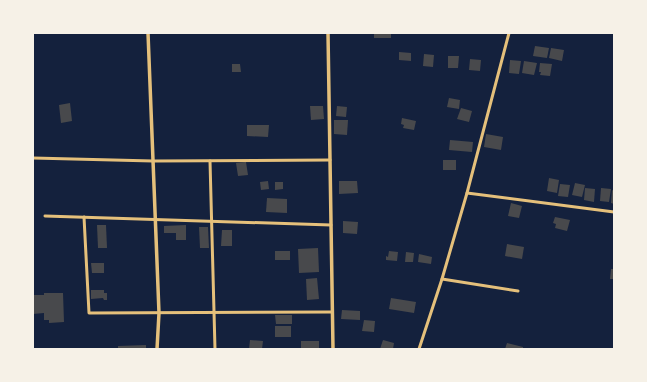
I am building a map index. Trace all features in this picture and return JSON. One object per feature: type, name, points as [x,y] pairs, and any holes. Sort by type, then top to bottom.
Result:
[{"type":"street","points":[[148,33],[159,313],[157,349]]},
{"type":"street","points":[[328,33],[333,349]]},
{"type":"street","points":[[419,349],[442,279],[467,193],[509,33]]},
{"type":"street","points":[[33,158],[153,161],[330,160]]},
{"type":"street","points":[[210,161],[216,349]]},
{"type":"street","points":[[467,193],[614,212]]},
{"type":"street","points":[[45,216],[331,225]]},
{"type":"street","points":[[84,217],[88,313],[332,312]]},
{"type":"street","points":[[442,279],[518,291]]},
{"type":"building","points":[[374,33],[391,33],[391,38],[374,38]]},
{"type":"building","points":[[535,46],[549,48],[547,58],[533,56]]},
{"type":"building","points":[[551,48],[564,50],[562,61],[549,58]]},
{"type":"building","points":[[399,52],[411,53],[411,61],[399,60]]},
{"type":"building","points":[[424,54],[434,55],[433,67],[423,66]]},
{"type":"building","points":[[448,56],[459,56],[458,68],[448,68]]},
{"type":"building","points":[[470,59],[481,60],[480,71],[469,70]]},
{"type":"building","points":[[510,60],[521,61],[519,74],[509,73]]},
{"type":"building","points":[[524,61],[537,63],[534,75],[522,73]]},
{"type":"building","points":[[540,63],[552,64],[550,76],[540,75]]},
{"type":"building","points":[[232,64],[240,64],[241,72],[232,72]]},
{"type":"building","points":[[449,98],[460,100],[459,109],[447,107]]},
{"type":"building","points":[[70,103],[72,121],[61,123],[59,105]]},
{"type":"building","points":[[310,106],[323,106],[324,119],[311,120]]},
{"type":"building","points":[[337,106],[347,107],[346,117],[336,116]]},
{"type":"building","points":[[461,108],[472,111],[469,122],[457,119]]},
{"type":"building","points":[[402,118],[416,121],[414,130],[403,128],[404,125],[401,124]]},
{"type":"building","points":[[334,120],[348,120],[347,135],[334,134]]},
{"type":"building","points":[[247,125],[269,125],[268,137],[247,136]]},
{"type":"building","points":[[486,134],[503,137],[501,150],[484,147]]},
{"type":"building","points":[[450,140],[473,142],[472,152],[449,150]]},
{"type":"building","points":[[443,160],[456,160],[456,170],[443,170]]},
{"type":"building","points":[[246,162],[248,175],[238,176],[236,163]]},
{"type":"building","points":[[549,178],[559,180],[557,193],[547,191]]},
{"type":"building","points":[[268,181],[269,189],[261,190],[260,182]]},
{"type":"building","points":[[339,181],[357,181],[358,193],[339,194]]},
{"type":"building","points":[[275,182],[283,182],[283,189],[275,190]]},
{"type":"building","points":[[575,183],[585,185],[582,197],[572,195]]},
{"type":"building","points":[[560,184],[570,185],[568,197],[558,196]]},
{"type":"building","points":[[585,188],[595,189],[594,202],[584,200]]},
{"type":"building","points":[[601,188],[611,189],[609,202],[600,201]]},
{"type":"building","points":[[612,190],[614,191],[614,204],[611,203]]},
{"type":"building","points":[[267,198],[287,199],[287,213],[266,212]]},
{"type":"building","points":[[511,203],[522,206],[519,218],[508,216]]},
{"type":"building","points":[[555,217],[570,220],[567,231],[555,228],[556,224],[553,223]]},
{"type":"building","points":[[343,221],[358,222],[357,234],[343,233]]},
{"type":"building","points":[[97,225],[106,225],[107,248],[98,248]]},
{"type":"building","points":[[186,225],[186,240],[176,240],[176,233],[164,233],[164,226]]},
{"type":"building","points":[[199,227],[208,227],[209,248],[200,248]]},
{"type":"building","points":[[222,230],[232,230],[232,246],[221,246]]},
{"type":"building","points":[[507,244],[524,247],[522,259],[505,256]]},
{"type":"building","points":[[318,248],[319,272],[299,273],[298,249]]},
{"type":"building","points":[[275,251],[290,251],[290,260],[275,260]]},
{"type":"building","points":[[389,251],[398,252],[397,261],[386,260],[386,256],[388,257]]},
{"type":"building","points":[[406,252],[414,253],[413,262],[405,262]]},
{"type":"building","points":[[419,254],[432,257],[431,264],[418,262]]},
{"type":"building","points":[[91,263],[104,263],[104,273],[92,273]]},
{"type":"building","points":[[611,269],[614,269],[614,279],[610,279]]},
{"type":"building","points":[[317,278],[319,299],[307,300],[306,279]]},
{"type":"building","points":[[91,290],[104,290],[104,293],[107,293],[107,300],[104,300],[103,298],[91,299]]},
{"type":"building","points":[[44,293],[63,293],[64,322],[49,323],[49,320],[44,320],[44,313],[33,314],[33,295],[44,295]]},
{"type":"building","points":[[391,298],[416,302],[414,313],[389,309]]},
{"type":"building","points":[[342,310],[360,311],[360,320],[341,319]]},
{"type":"building","points":[[275,315],[292,315],[292,324],[276,324]]},
{"type":"building","points":[[364,320],[375,321],[374,332],[362,331]]},
{"type":"building","points":[[275,326],[291,326],[291,337],[275,337]]},
{"type":"building","points":[[250,340],[263,341],[262,349],[249,349]]},
{"type":"building","points":[[383,340],[394,343],[393,349],[380,349]]},
{"type":"building","points":[[301,341],[319,341],[319,349],[301,349]]},
{"type":"building","points":[[507,343],[523,347],[523,349],[505,349]]},
{"type":"building","points":[[146,345],[146,349],[118,349],[118,346]]}]
